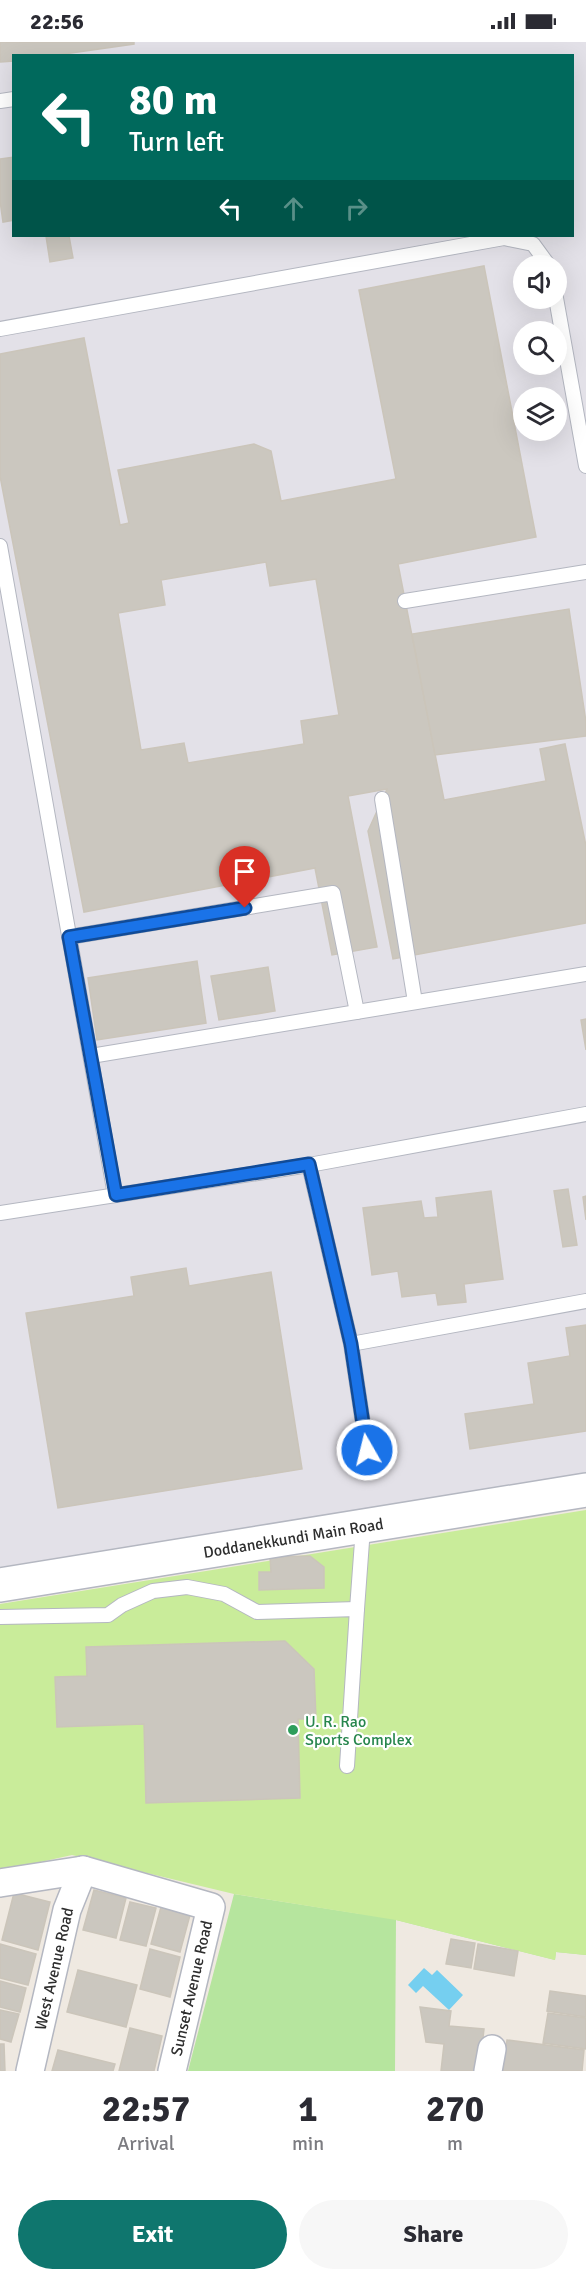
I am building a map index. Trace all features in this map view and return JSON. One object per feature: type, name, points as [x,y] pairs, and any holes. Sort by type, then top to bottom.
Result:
[{"type":"street","name":"Doddanekkundi Main Road","points":[[0,1585],[586,1491]]},
{"type":"street","name":"Sunset Avenue Road","points":[[0,1883],[83,1870],[211,1907],[172,2071]]},
{"type":"street","name":"West Avenue Road","points":[[30,2071],[67,1910],[83,1870]]},
{"type":"lane","points":[[0,328],[504,238],[532,244],[540,255]]},
{"type":"lane","points":[[558,309],[586,466]]},
{"type":"lane","points":[[0,546],[116,1195]]},
{"type":"lane","points":[[405,601],[586,572]]},
{"type":"lane","points":[[382,799],[415,1002]]},
{"type":"lane","points":[[69,937],[333,893],[357,1012]]},
{"type":"lane","points":[[91,1056],[586,974]]},
{"type":"lane","points":[[0,1213],[309,1164],[586,1114]]},
{"type":"lane","points":[[309,1164],[351,1344],[367,1450]]},
{"type":"lane","points":[[351,1344],[586,1301]]},
{"type":"lane","points":[[348,1766],[363,1528]]},
{"type":"lane","points":[[0,1617],[108,1615],[129,1601],[153,1591],[187,1587],[224,1594],[257,1612],[357,1608]]},
{"type":"shaded area","points":[[0,42],[586,42],[586,1473],[0,1567]]},
{"type":"green space","points":[[586,1510],[586,1955],[556,1952],[555,1960],[396,1920],[395,2071],[188,2071],[234,1894],[361,1914]]},
{"type":"green space","name":"U. R. Rao Sports Complex","points":[[586,1510],[586,1955],[556,1952],[555,1960],[396,1920],[234,1894],[72,1855],[0,1871],[0,1604]]},
{"type":"water","points":[[424,1968],[432,1975],[437,1970],[463,1995],[449,2010],[423,1986],[416,1993],[408,1985]]},
{"type":"building","points":[[0,42],[134,42],[134,44],[64,54],[12,54],[12,61],[0,62]]},
{"type":"building","points":[[12,157],[12,220],[3,222],[0,201],[0,159]]},
{"type":"building","points":[[46,237],[69,237],[73,258],[50,262]]},
{"type":"building","points":[[484,266],[513,417],[513,441],[518,441],[536,537],[398,564],[444,800],[546,781],[540,749],[565,744],[586,846],[586,923],[393,959],[368,831],[387,789],[348,796],[377,947],[332,955],[315,868],[84,912],[0,476],[0,354],[84,338],[120,525],[129,523],[118,470],[254,444],[271,451],[281,501],[396,479],[359,290]],"holes":[[[266,562],[270,586],[316,579],[339,715],[301,721],[304,744],[188,763],[184,743],[141,750],[118,613],[165,605],[161,580]]]},
{"type":"building","points":[[569,609],[586,722],[586,736],[435,755],[412,634]]},
{"type":"building","points":[[197,961],[206,1023],[97,1040],[88,978]]},
{"type":"building","points":[[268,967],[275,1011],[219,1020],[211,976]]},
{"type":"building","points":[[586,1019],[586,1050],[581,1020]]},
{"type":"building","points":[[568,1189],[577,1245],[563,1247],[554,1191]]},
{"type":"building","points":[[491,1191],[503,1279],[464,1284],[466,1302],[438,1305],[436,1293],[402,1297],[398,1271],[372,1275],[363,1208],[421,1201],[424,1218],[438,1217],[436,1198]]},
{"type":"building","points":[[586,1196],[586,1220],[583,1197]]},
{"type":"building","points":[[186,1268],[189,1286],[271,1272],[302,1469],[58,1508],[26,1313],[134,1296],[131,1277]]},
{"type":"building","points":[[586,1325],[586,1431],[470,1449],[465,1414],[534,1404],[528,1363],[570,1356],[566,1328]]},
{"type":"building","points":[[310,1556],[324,1567],[324,1588],[259,1590],[259,1572],[271,1572],[270,1557]]},
{"type":"building","points":[[285,1641],[314,1669],[316,1719],[298,1719],[300,1798],[146,1803],[144,1724],[57,1727],[55,1677],[87,1676],[86,1647]]},
{"type":"building","points":[[94,1890],[126,1898],[116,1938],[83,1930]]},
{"type":"building","points":[[14,1893],[50,1902],[38,1950],[2,1940]]},
{"type":"building","points":[[130,1902],[156,1908],[146,1946],[120,1940]]},
{"type":"building","points":[[161,1907],[190,1915],[180,1952],[151,1944]]},
{"type":"building","points":[[451,1939],[475,1943],[471,1968],[446,1964]]},
{"type":"building","points":[[0,1944],[36,1954],[28,1985],[0,1978]]},
{"type":"building","points":[[478,1944],[518,1951],[514,1976],[474,1969]]},
{"type":"building","points":[[150,1949],[180,1957],[170,1997],[140,1989]]},
{"type":"building","points":[[78,1970],[137,1985],[126,2027],[67,2012]]},
{"type":"building","points":[[0,1981],[26,1988],[20,2012],[0,2007]]},
{"type":"building","points":[[550,1991],[586,1996],[586,2017],[547,2011]]},
{"type":"building","points":[[420,2007],[451,2011],[449,2026],[484,2029],[479,2071],[441,2071],[444,2044],[426,2042]]},
{"type":"building","points":[[0,2010],[19,2014],[11,2042],[0,2039]]},
{"type":"building","points":[[548,2013],[586,2018],[586,2049],[543,2043]]},
{"type":"building","points":[[130,2028],[162,2036],[154,2071],[119,2071]]},
{"type":"building","points":[[507,2040],[584,2050],[582,2071],[503,2071]]},
{"type":"building","points":[[0,2044],[4,2044],[5,2071],[0,2071]]},
{"type":"building","points":[[58,2050],[115,2064],[113,2071],[52,2071]]},
{"type":"place","name":"U. R. Rao Sports Complex","points":[[293,1730]]},
{"type":"route","points":[[245,908],[69,937],[116,1195],[309,1164],[351,1344],[367,1450]]}]
